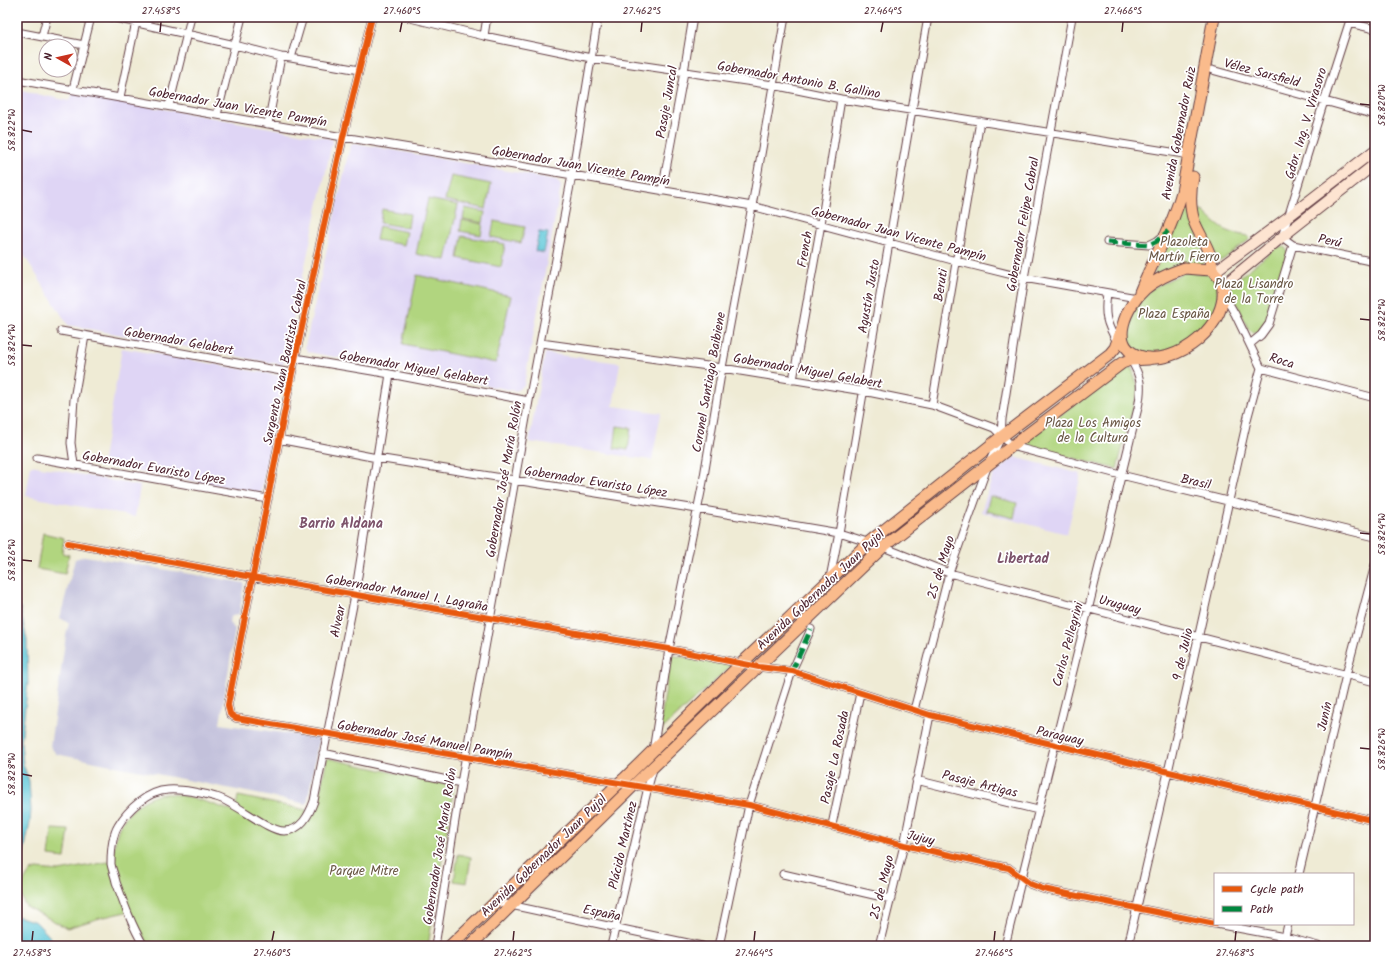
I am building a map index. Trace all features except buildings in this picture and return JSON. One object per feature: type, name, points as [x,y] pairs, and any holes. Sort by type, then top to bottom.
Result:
[{"type":"main road","name":"Avenida Gobernador Ruiz","points":[[1212,271],[1211,260],[1194,222],[1190,204],[1212,70],[1215,17]]},
{"type":"main road","name":"Avenida Gobernador Ruiz","points":[[1138,296],[1175,215],[1182,192],[1215,17]]},
{"type":"main road","points":[[1212,271],[1288,217],[1375,150]]},
{"type":"main road","points":[[1223,291],[1231,279],[1375,164]]},
{"type":"main road","points":[[1185,268],[1195,268],[1212,271],[1221,280],[1223,291],[1220,312],[1206,333],[1186,349],[1161,358],[1149,359],[1129,354],[1121,336],[1125,319],[1138,296],[1151,284],[1175,271],[1185,268]]},
{"type":"main road","name":"Avenida Gobernador Juan Pujol","points":[[450,946],[653,750],[745,664],[760,646],[869,542],[1001,437],[1110,354],[1122,329]]},
{"type":"main road","name":"Avenida Gobernador Juan Pujol","points":[[470,946],[634,785],[883,547],[1012,446],[1122,363],[1129,354]]},
{"type":"street","points":[[42,36],[47,17]]},
{"type":"street","points":[[73,89],[91,17]]},
{"type":"street","points":[[110,17],[235,45],[281,57],[359,70]]},
{"type":"street","points":[[169,106],[191,17]]},
{"type":"street","points":[[218,115],[242,17]]},
{"type":"street","points":[[291,58],[303,17]]},
{"type":"street","name":"Sargento Juan Bautista Cabral","points":[[230,714],[228,706],[268,499],[278,439],[343,137],[372,17]]},
{"type":"street","name":"Gobernador Antonio B. Gallino","points":[[406,17],[484,36],[591,58],[774,86],[841,99],[1190,155]]},
{"type":"street","points":[[484,36],[487,17]]},
{"type":"street","name":"Gobernador José María Rolón","points":[[435,946],[461,783],[529,401],[572,175],[598,17]]},
{"type":"street","name":"Pasaje Juncal","points":[[662,190],[684,72],[692,17]]},
{"type":"street","name":"Coronel Santiago Baibiene","points":[[653,750],[669,648],[697,508],[774,86],[785,17]]},
{"type":"street","name":"Agustín Justo","points":[[830,578],[840,533],[928,17]]},
{"type":"street","name":"Gobernador Felipe Cabral","points":[[1001,437],[1002,419],[1024,278],[1072,17]]},
{"type":"street","points":[[1350,20],[1375,29]]},
{"type":"street","name":"Gdor. Ing. V. Virasoro","points":[[1282,237],[1350,20]]},
{"type":"street","points":[[120,97],[136,22]]},
{"type":"street","points":[[17,32],[84,45]]},
{"type":"street","points":[[268,124],[281,57]]},
{"type":"street","name":"Vélez Sarsfield","points":[[1212,70],[1375,115]]},
{"type":"street","name":"Gobernador Juan Vicente Pampín","points":[[17,80],[752,206],[1024,278],[1107,293],[1138,296]]},
{"type":"street","name":"French","points":[[793,380],[821,224],[841,99]]},
{"type":"street","name":"Beruti","points":[[932,405],[980,121]]},
{"type":"street","points":[[1107,242],[1150,245],[1168,231]]},
{"type":"street","name":"Perú","points":[[1282,237],[1293,245],[1375,262]]},
{"type":"street","points":[[1250,344],[1261,335],[1269,324],[1293,245]]},
{"type":"street","name":"Roca","points":[[1223,291],[1261,368],[1375,398]]},
{"type":"street","points":[[1107,293],[1105,317],[1117,342]]},
{"type":"street","name":"Gobernador Gelabert","points":[[61,331],[292,373]]},
{"type":"street","points":[[74,464],[71,443],[74,399],[85,336]]},
{"type":"street","name":"Gobernador Miguel Gelabert","points":[[541,343],[722,368],[864,391],[932,405],[994,428],[1001,437],[1012,446]]},
{"type":"street","name":"Carlos Pellegrini","points":[[1005,946],[1053,745],[1089,609],[1141,390],[1135,365],[1129,354]]},
{"type":"street","name":"Gobernador Miguel Gelabert","points":[[295,358],[390,374],[529,401]]},
{"type":"street","name":"9 de Julio","points":[[1128,946],[1248,416],[1261,368]]},
{"type":"street","name":"Alvear","points":[[144,946],[127,912],[111,866],[112,845],[118,826],[130,810],[144,799],[157,792],[168,790],[193,792],[217,797],[234,804],[275,830],[284,831],[298,826],[309,815],[314,801],[326,733],[355,595],[390,374]]},
{"type":"street","name":"25 de Mayo","points":[[914,710],[949,573],[988,465],[1001,437]]},
{"type":"street","name":"Gobernador Evaristo López","points":[[278,439],[377,458],[697,508],[840,533]]},
{"type":"street","name":"Brasil","points":[[1012,446],[1121,475],[1375,537]]},
{"type":"street","name":"Gobernador Evaristo López","points":[[37,458],[268,499]]},
{"type":"street","name":"Uruguay","points":[[840,533],[883,547],[949,573],[1375,682]]},
{"type":"street","name":"Gobernador Manuel I. Lagraña","points":[[68,543],[355,595],[669,648],[745,664]]},
{"type":"street","name":"Junín","points":[[1299,873],[1346,675],[1375,564]]},
{"type":"street","points":[[719,946],[749,805],[792,671],[811,629]]},
{"type":"street","name":"Paraguay","points":[[745,664],[792,671],[930,715],[1375,821]]},
{"type":"street","name":"Pasaje La Rosada","points":[[832,825],[860,693]]},
{"type":"street","name":"Gobernador José Manuel Pampín","points":[[230,714],[236,718],[618,784]]},
{"type":"street","name":"25 de Mayo","points":[[880,946],[904,845],[930,715]]},
{"type":"street","name":"Plácido Martínez","points":[[611,946],[654,767],[653,750]]},
{"type":"street","points":[[323,753],[461,783]]},
{"type":"street","name":"Pasaje Artigas","points":[[916,780],[1038,810]]},
{"type":"street","name":"Jujuy","points":[[618,784],[648,787],[749,805],[832,825],[904,845],[1009,868],[1030,884],[1043,889],[1214,924]]},
{"type":"street","points":[[783,874],[891,899]]},
{"type":"street","name":"España","points":[[496,902],[702,946]]},
{"type":"street","name":"Jujuy","points":[[1220,925],[1285,937],[1318,946]]},
{"type":"street","points":[[1283,946],[1288,925]]},
{"type":"shaded area","points":[[17,90],[70,101],[73,93],[333,139],[283,365],[68,325],[17,244]]},
{"type":"shaded area","points":[[355,143],[557,180],[561,186],[524,385],[516,391],[308,352],[305,347],[350,146]]},
{"type":"shaded area","points":[[122,348],[283,376],[261,493],[102,465]]},
{"type":"shaded area","points":[[545,353],[620,363],[613,406],[661,413],[652,460],[529,442]]},
{"type":"shaded area","points":[[1014,457],[1081,474],[1067,534],[981,512],[993,475]]},
{"type":"shaded area","points":[[31,465],[140,486],[135,517],[26,496]]},
{"type":"shaded area","points":[[85,556],[244,583],[239,614],[230,617],[229,623],[235,629],[220,724],[319,738],[307,804],[56,754],[50,746],[69,623],[60,618],[75,559]]},
{"type":"green space","points":[[451,176],[491,184],[486,209],[445,200]]},
{"type":"green space","name":"Plazoleta Martín Fierro","points":[[1187,186],[1200,244],[1206,261],[1201,265],[1157,274],[1154,273],[1181,213]]},
{"type":"green space","points":[[428,199],[458,205],[446,260],[416,254]]},
{"type":"green space","points":[[465,208],[485,212],[483,223],[463,219]]},
{"type":"green space","points":[[382,209],[410,214],[408,228],[380,223]]},
{"type":"green space","points":[[1200,211],[1203,211],[1214,222],[1228,231],[1248,236],[1250,239],[1220,261],[1217,259],[1198,219]]},
{"type":"green space","points":[[462,220],[483,224],[481,235],[460,231]]},
{"type":"green space","points":[[494,221],[525,227],[521,243],[491,237]]},
{"type":"green space","points":[[379,226],[407,232],[404,245],[376,240]]},
{"type":"green space","points":[[462,236],[505,244],[501,267],[458,258]]},
{"type":"green space","name":"Plaza Lisandro de la Torre","points":[[1284,246],[1287,251],[1287,255],[1267,325],[1259,333],[1253,332],[1249,330],[1229,286],[1277,247]]},
{"type":"green space","name":"Plaza España","points":[[1185,272],[1208,274],[1217,282],[1218,306],[1204,330],[1174,350],[1146,354],[1131,346],[1128,340],[1127,327],[1132,311],[1151,289]]},
{"type":"green space","points":[[417,275],[511,296],[496,363],[403,344]]},
{"type":"green space","name":"Plaza Los Amigos de la Cultura","points":[[1124,366],[1132,368],[1138,387],[1117,469],[1021,445]]},
{"type":"green space","points":[[617,426],[631,428],[628,450],[614,448]]},
{"type":"green space","points":[[990,496],[1017,503],[1014,518],[986,511]]},
{"type":"green space","points":[[43,533],[64,538],[62,553],[69,555],[65,574],[37,569]]},
{"type":"green space","points":[[671,655],[732,665],[659,732]]},
{"type":"green space","name":"Parque Mitre","points":[[327,758],[454,786],[428,946],[149,946],[130,911],[67,928],[27,907],[24,903],[21,893],[25,879],[31,871],[37,869],[59,871],[113,861],[114,848],[119,828],[123,821],[140,804],[155,796],[170,794],[187,797],[235,812],[238,796],[316,812]]},
{"type":"green space","points":[[52,829],[69,830],[65,858],[49,856]]},
{"type":"green space","points":[[458,854],[471,857],[467,883],[454,881]]},
{"type":"water","points":[[539,232],[548,233],[544,253],[535,251]]},
{"type":"water","points":[[17,595],[27,640],[28,683],[21,742],[23,764],[29,781],[31,810],[30,823],[22,861],[17,868]]},
{"type":"water","points":[[17,916],[36,922],[51,938],[52,946],[17,946]]},
{"type":"marked path","points":[[1107,242],[1149,245],[1157,241],[1168,231]]},
{"type":"marked path","points":[[792,671],[811,629]]},
{"type":"cycle path","points":[[372,17],[343,137],[292,373],[228,705],[230,714],[236,718],[749,805],[904,845],[1009,868],[1030,884],[1043,889],[1214,924]]},
{"type":"cycle path","points":[[68,543],[252,577],[669,649],[759,667],[792,671],[930,715],[1375,821]]},
{"type":"district","name":"Barrio Aldana","points":[[341,523]]},
{"type":"district","name":"Libertad","points":[[1023,558]]}]
